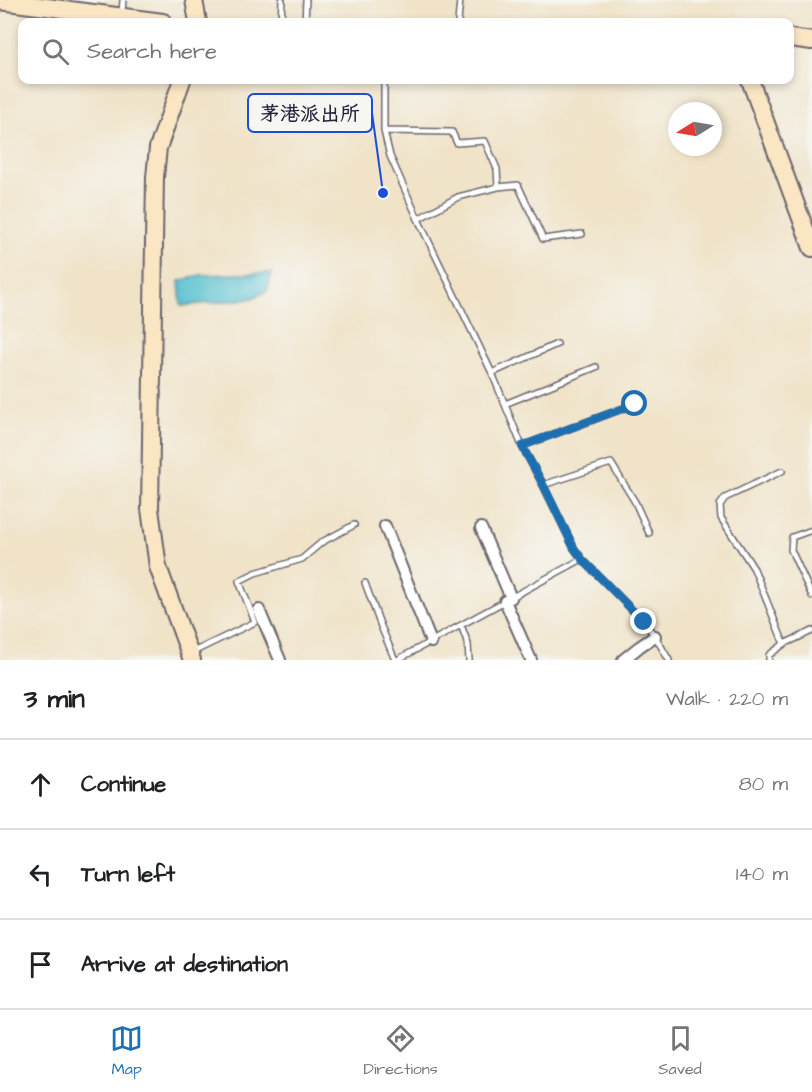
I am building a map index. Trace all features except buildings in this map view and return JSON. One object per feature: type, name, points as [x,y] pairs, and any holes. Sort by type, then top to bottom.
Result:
[{"type":"street","points":[[194,0],[197,18]]},
{"type":"street","points":[[0,1],[53,3],[130,18]]},
{"type":"street","points":[[794,39],[812,41]]},
{"type":"street","points":[[181,84],[158,148],[155,177],[150,509],[158,567],[191,657]]},
{"type":"street","points":[[751,84],[812,248]]},
{"type":"street","points":[[385,526],[431,642]]},
{"type":"street","points":[[481,528],[531,660]]},
{"type":"street","points":[[259,610],[280,660]]},
{"type":"street","points":[[623,660],[655,636]]},
{"type":"lane","points":[[121,17],[123,0]]},
{"type":"lane","points":[[281,18],[282,0]]},
{"type":"lane","points":[[305,18],[306,0]]},
{"type":"lane","points":[[458,18],[460,0]]},
{"type":"lane","points":[[384,84],[384,131],[390,156],[492,373],[522,446],[574,548],[644,622],[669,660]]},
{"type":"lane","points":[[384,131],[452,132],[457,143],[485,141],[497,169],[498,187]]},
{"type":"lane","points":[[418,219],[458,197],[498,187],[518,185],[543,239],[582,234]]},
{"type":"lane","points":[[492,373],[557,344]]},
{"type":"lane","points":[[506,404],[596,367]]},
{"type":"lane","points":[[522,446],[635,404]]},
{"type":"lane","points":[[543,484],[611,463],[635,502],[649,533]]},
{"type":"lane","points":[[782,471],[725,498],[720,504],[721,518],[754,569],[784,644]]},
{"type":"lane","points":[[191,657],[255,622],[239,581],[255,573],[302,559],[322,542],[354,525]]},
{"type":"lane","points":[[812,530],[792,537],[791,550],[812,596]]},
{"type":"lane","points":[[365,583],[380,624],[399,660],[582,559]]},
{"type":"lane","points":[[461,625],[468,644],[469,660]]},
{"type":"lane","points":[[770,660],[769,655],[784,644],[812,631]]},
{"type":"water","points":[[272,273],[267,292],[249,299],[181,306],[179,281],[200,275]]},
{"type":"place","name":"茅港派出所","points":[[383,193]]},
{"type":"route","points":[[635,404],[522,446],[574,548],[644,622]]}]
